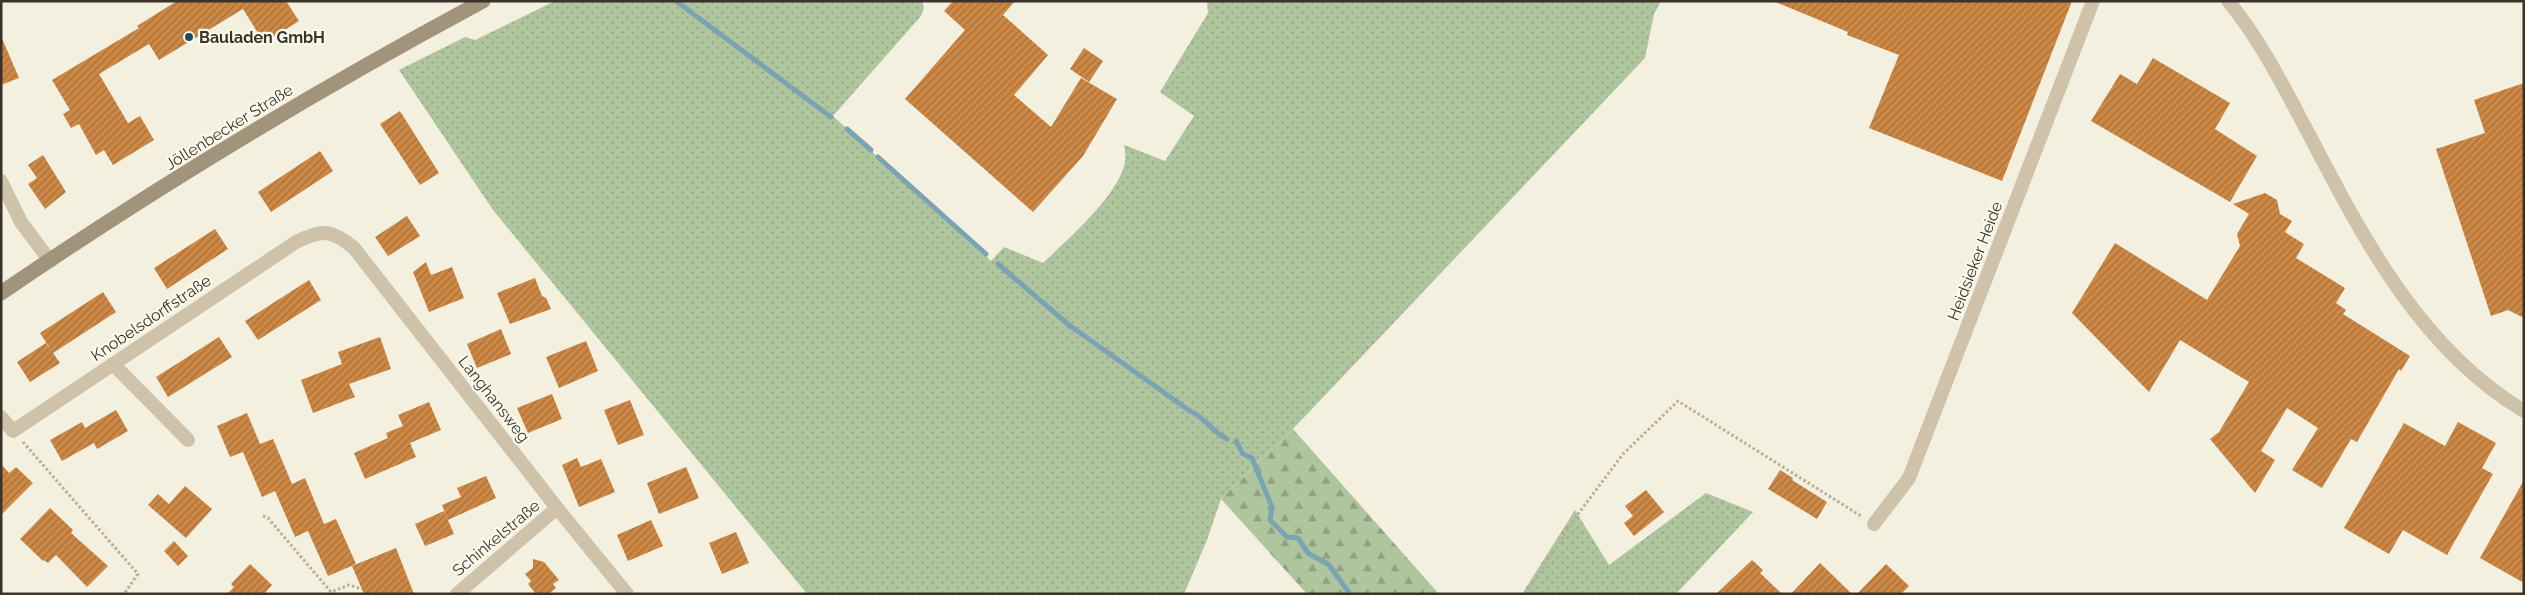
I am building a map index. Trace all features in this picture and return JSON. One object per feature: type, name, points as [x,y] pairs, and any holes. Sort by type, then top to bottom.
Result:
[{"type":"main road","name":"Jöllenbecker Straße","points":[[1,293],[238,139],[380,57],[483,1]]},
{"type":"street","name":"Heidsieker Heide","points":[[1874,524],[1909,478],[2093,1]]},
{"type":"street","points":[[2228,1],[2246,23],[2272,64],[2368,243],[2401,293],[2442,344],[2470,371],[2524,411]]},
{"type":"street","points":[[1,181],[21,222],[50,261]]},
{"type":"street","name":"Knobelsdorffstraße","points":[[13,431],[296,242],[312,234],[327,232]]},
{"type":"street","name":"Langhansweg","points":[[327,232],[341,238],[354,248],[557,508],[627,594]]},
{"type":"street","points":[[114,365],[188,440]]},
{"type":"street","points":[[1,417],[13,431]]},
{"type":"street","name":"Schinkelstraße","points":[[457,594],[557,508]]},
{"type":"path","points":[[1526,594],[1578,514],[1623,454],[1678,401],[1874,524]]},
{"type":"path","points":[[13,431],[138,574],[124,594]]},
{"type":"path","points":[[263,516],[268,518],[331,592],[348,585],[362,589]]},
{"type":"green space","points":[[555,1],[922,1],[924,7],[921,16],[833,116],[991,261],[1004,247],[1043,263],[1092,215],[1114,187],[1122,173],[1125,161],[1124,145],[1165,161],[1194,116],[1160,92],[1208,13],[1207,1],[1661,1],[1654,14],[1645,58],[1293,429],[1221,499],[1207,540],[1184,594],[807,594],[493,210],[399,70],[465,37],[475,40]]},
{"type":"green space","points":[[1293,429],[1439,594],[1307,594],[1221,499]]},
{"type":"green space","points":[[1706,493],[1753,512],[1676,594],[1522,594],[1575,510],[1609,565]]},
{"type":"building","points":[[177,1],[286,1],[299,21],[264,43],[243,9],[159,60],[149,44],[99,74],[128,123],[140,116],[154,140],[113,165],[104,150],[96,155],[79,124],[71,128],[63,114],[70,110],[52,80],[139,28],[137,26]]},
{"type":"building","points":[[953,1],[1015,1],[1003,15],[1048,55],[1014,95],[1051,127],[1081,78],[1117,99],[1083,156],[1033,212],[905,99],[965,30],[944,11]]},
{"type":"building","points":[[1773,1],[2072,1],[2002,181],[1869,128],[1899,55],[1847,35],[1848,32]]},
{"type":"building","points":[[1,36],[19,78],[1,85]]},
{"type":"building","points":[[1084,48],[1103,61],[1089,82],[1070,69]]},
{"type":"building","points":[[2153,58],[2230,103],[2215,129],[2257,156],[2230,202],[2091,121],[2120,74],[2137,84]]},
{"type":"building","points":[[2524,83],[2524,318],[2508,310],[2491,316],[2436,149],[2485,133],[2474,100]]},
{"type":"building","points":[[400,111],[439,173],[420,185],[380,124]]},
{"type":"building","points":[[320,151],[333,171],[271,212],[258,192]]},
{"type":"building","points":[[43,155],[66,192],[45,209],[28,184],[37,178],[28,165]]},
{"type":"building","points":[[2265,193],[2277,200],[2280,214],[2292,221],[2285,232],[2304,244],[2296,258],[2345,288],[2336,303],[2346,310],[2343,314],[2410,356],[2401,371],[2399,369],[2357,442],[2351,439],[2322,488],[2292,470],[2318,428],[2287,408],[2261,451],[2275,460],[2255,493],[2210,439],[2219,432],[2249,382],[2180,340],[2149,392],[2072,313],[2115,243],[2207,300],[2240,246],[2237,234],[2249,214],[2233,204]]},
{"type":"building","points":[[407,216],[420,236],[388,256],[375,237]]},
{"type":"building","points":[[215,229],[228,249],[167,289],[154,268]]},
{"type":"building","points":[[426,262],[431,275],[452,267],[464,298],[429,312],[413,272]]},
{"type":"building","points":[[535,278],[542,296],[546,298],[551,309],[510,324],[497,293]]},
{"type":"building","points":[[309,280],[321,300],[258,340],[245,321]]},
{"type":"building","points":[[103,292],[116,312],[53,353],[40,333]]},
{"type":"building","points":[[501,329],[511,354],[477,368],[467,344]]},
{"type":"building","points":[[219,337],[232,357],[168,397],[156,377]]},
{"type":"building","points":[[380,337],[391,369],[349,384],[355,397],[313,413],[301,380],[342,364],[338,352]]},
{"type":"building","points":[[586,341],[598,371],[559,388],[546,357]]},
{"type":"building","points":[[46,343],[60,363],[30,382],[17,362]]},
{"type":"building","points":[[552,394],[562,419],[528,433],[517,408]]},
{"type":"building","points":[[630,400],[644,435],[618,445],[604,410]]},
{"type":"building","points":[[429,402],[441,430],[410,443],[416,457],[365,479],[354,453],[388,438],[386,433],[403,426],[398,415]]},
{"type":"building","points":[[116,410],[128,431],[97,449],[94,443],[62,461],[50,440],[82,422],[85,428]]},
{"type":"building","points":[[247,413],[260,444],[273,439],[292,484],[305,478],[324,524],[336,519],[356,564],[328,576],[308,531],[295,537],[275,491],[262,497],[243,452],[230,457],[217,426]]},
{"type":"building","points":[[2458,422],[2496,443],[2482,468],[2493,474],[2447,555],[2403,530],[2389,554],[2344,528],[2404,423],[2445,446]]},
{"type":"building","points":[[577,458],[581,467],[601,459],[615,492],[579,507],[562,465]]},
{"type":"building","points":[[1,464],[9,473],[16,467],[33,483],[1,515]]},
{"type":"building","points":[[686,467],[699,498],[659,514],[647,483]]},
{"type":"building","points":[[1780,470],[1793,478],[1792,480],[1827,502],[1817,519],[1768,489]]},
{"type":"building","points":[[486,476],[496,498],[448,520],[442,505],[461,497],[457,488]]},
{"type":"building","points":[[2524,480],[2524,583],[2480,558]]},
{"type":"building","points":[[185,486],[212,509],[186,538],[148,505],[158,494],[169,504]]},
{"type":"building","points":[[1646,490],[1664,512],[1634,536],[1624,523],[1633,516],[1625,506]]},
{"type":"building","points":[[50,508],[73,530],[71,533],[108,566],[87,587],[56,555],[48,563],[43,561],[20,539]]},
{"type":"building","points":[[444,511],[454,534],[425,546],[415,524]]},
{"type":"building","points":[[651,520],[663,546],[628,561],[617,535]]},
{"type":"building","points":[[736,532],[749,563],[722,574],[709,543]]},
{"type":"building","points":[[174,541],[188,556],[178,566],[164,551]]},
{"type":"building","points":[[396,548],[414,594],[364,594],[352,566]]},
{"type":"building","points":[[533,559],[544,562],[559,580],[553,584],[556,588],[549,594],[536,594],[528,584],[531,581],[525,574],[533,568]]},
{"type":"building","points":[[1752,560],[1763,570],[1760,573],[1782,594],[1716,594]]},
{"type":"building","points":[[1820,563],[1852,594],[1791,594]]},
{"type":"building","points":[[250,564],[272,585],[264,594],[227,594],[234,587],[231,584]]},
{"type":"building","points":[[1886,564],[1909,586],[1901,594],[1857,594]]},
{"type":"waterway","points":[[676,1],[831,117]]},
{"type":"waterway","points":[[847,129],[871,150]]},
{"type":"waterway","points":[[878,157],[986,254]]},
{"type":"waterway","points":[[998,264],[1069,325],[1200,417],[1217,433],[1227,439]]},
{"type":"waterway","points":[[1236,441],[1243,454],[1252,458],[1272,507],[1270,520],[1287,537],[1298,538],[1308,553],[1329,565],[1350,594]]},
{"type":"place","name":"Bauladen GmbH","points":[[189,37]]}]
